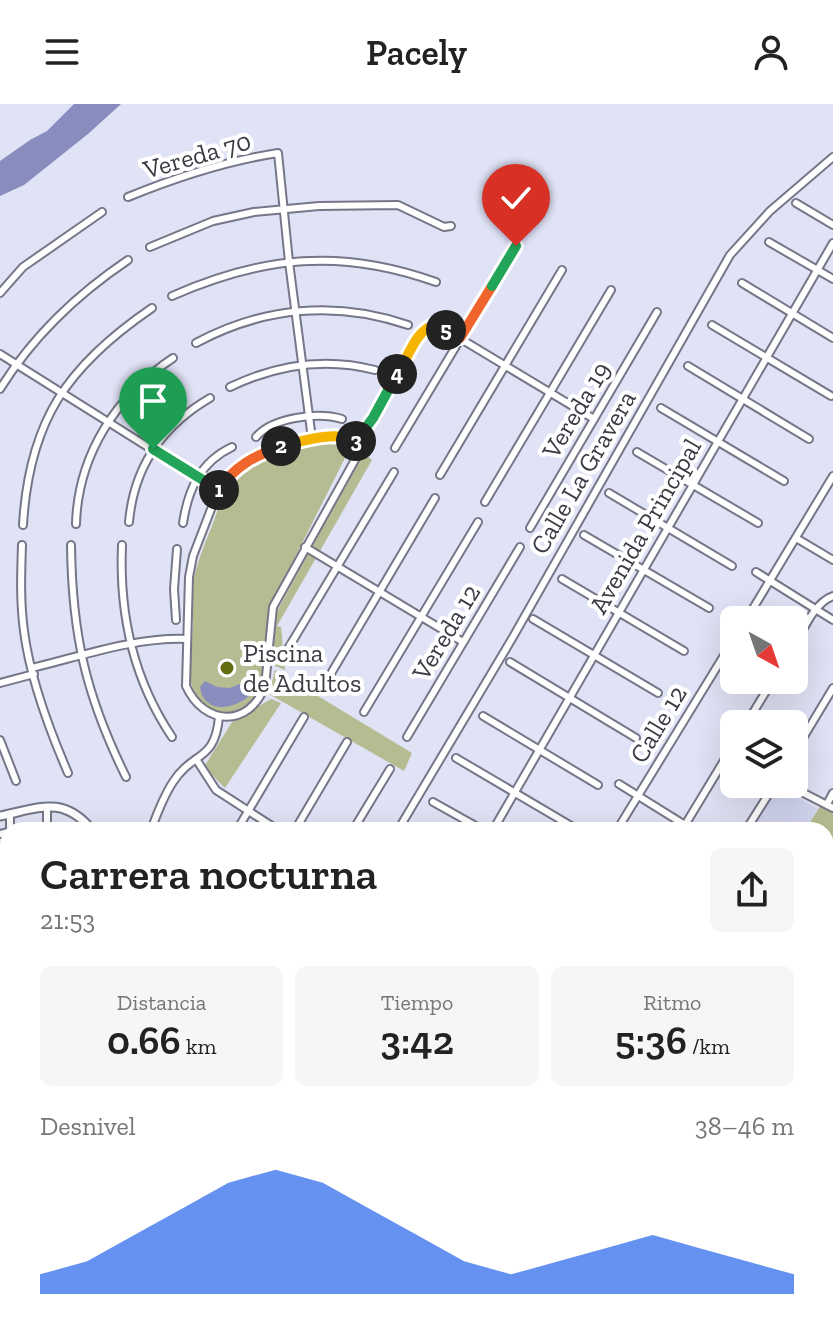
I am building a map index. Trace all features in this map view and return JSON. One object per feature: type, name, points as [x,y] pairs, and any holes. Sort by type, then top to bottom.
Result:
[{"type":"street","name":"Vereda 70","points":[[128,197],[180,175],[236,159],[278,153],[284,209]]},
{"type":"street","name":"Calle La Gravera","points":[[403,822],[513,637],[730,255],[770,211],[833,157]]},
{"type":"street","points":[[796,203],[833,225]]},
{"type":"street","points":[[150,247],[213,221],[254,212],[319,206],[398,205],[444,227],[451,226]]},
{"type":"street","points":[[284,209],[312,439]]},
{"type":"street","points":[[0,293],[23,267],[102,212]]},
{"type":"street","points":[[769,242],[833,279]]},
{"type":"street","name":"Avenida Principal","points":[[498,822],[833,243]]},
{"type":"street","points":[[395,448],[516,246]]},
{"type":"street","points":[[0,389],[16,364],[69,304],[128,260]]},
{"type":"street","points":[[172,296],[250,267],[289,262],[327,260],[378,264],[436,282]]},
{"type":"street","points":[[440,475],[562,270]]},
{"type":"street","points":[[742,283],[833,338]]},
{"type":"street","points":[[485,502],[611,290]]},
{"type":"street","points":[[23,525],[31,459],[42,424],[93,353],[152,308]]},
{"type":"street","points":[[196,343],[222,329],[257,318],[319,309],[365,312],[408,325]]},
{"type":"street","name":"Vereda 19","points":[[530,528],[657,312]]},
{"type":"street","points":[[356,441],[347,436],[279,446],[249,459],[233,472],[218,491],[193,556],[187,589],[186,686],[202,709],[219,717],[233,717],[253,706],[262,696],[273,607],[356,458],[356,441],[373,418],[409,358],[417,337],[426,327],[436,324],[594,419]]},
{"type":"street","points":[[712,325],[831,396]]},
{"type":"street","points":[[0,354],[218,491]]},
{"type":"street","points":[[76,524],[76,504],[82,479],[107,422],[148,375],[173,358]]},
{"type":"street","points":[[230,387],[258,375],[303,364],[346,365],[375,370]]},
{"type":"street","points":[[688,366],[809,439]]},
{"type":"street","points":[[129,522],[138,476],[153,449],[171,426],[210,398]]},
{"type":"street","points":[[661,408],[784,481]]},
{"type":"street","points":[[256,437],[276,425],[309,417],[342,419]]},
{"type":"street","points":[[183,523],[186,502],[197,478],[213,460],[232,447]]},
{"type":"street","points":[[637,452],[758,523]]},
{"type":"street","points":[[286,652],[394,472]]},
{"type":"street","points":[[755,606],[833,476]]},
{"type":"street","points":[[609,493],[732,566]]},
{"type":"street","points":[[823,495],[833,501]]},
{"type":"street","points":[[323,687],[435,498]]},
{"type":"street","points":[[364,712],[478,522]]},
{"type":"street","points":[[584,535],[709,608]]},
{"type":"street","points":[[796,538],[833,560]]},
{"type":"street","points":[[22,545],[24,634],[50,731],[68,773]]},
{"type":"street","points":[[71,545],[72,602],[81,657],[94,703],[126,777]]},
{"type":"street","points":[[122,545],[123,608],[130,645],[143,685],[158,717],[172,737]]},
{"type":"street","points":[[305,547],[463,642]]},
{"type":"street","name":"Vereda 12","points":[[407,737],[520,547]]},
{"type":"street","points":[[176,620],[174,589],[177,549]]},
{"type":"street","points":[[756,572],[833,620]]},
{"type":"street","points":[[562,579],[684,651]]},
{"type":"street","points":[[174,589],[187,589]]},
{"type":"street","points":[[808,622],[816,609],[833,596]]},
{"type":"street","points":[[533,619],[658,693]]},
{"type":"street","points":[[0,683],[130,645],[167,638],[187,639]]},
{"type":"street","points":[[510,662],[636,738]]},
{"type":"street","name":"Calle 12","points":[[622,822],[720,662]]},
{"type":"street","points":[[808,730],[833,688]]},
{"type":"street","points":[[483,716],[598,785]]},
{"type":"street","points":[[155,822],[174,779],[207,752],[217,738],[219,717]]},
{"type":"street","points":[[242,822],[304,717]]},
{"type":"street","points":[[0,740],[16,781]]},
{"type":"street","points":[[300,822],[347,742]]},
{"type":"street","points":[[456,758],[565,822]]},
{"type":"street","points":[[196,759],[216,790],[265,822]]},
{"type":"street","points":[[688,822],[720,768]]},
{"type":"street","points":[[358,822],[390,769]]},
{"type":"street","points":[[619,784],[675,822]]},
{"type":"street","points":[[808,795],[830,806],[833,793]]},
{"type":"street","points":[[751,822],[766,798]]},
{"type":"street","points":[[433,802],[469,822]]},
{"type":"street","points":[[47,808],[47,822]]},
{"type":"street","points":[[0,816],[66,808],[85,822]]},
{"type":"street","points":[[10,814],[10,822]]},
{"type":"shaded area","points":[[772,798],[798,798],[818,809],[810,822],[757,822]]},
{"type":"green space","points":[[328,444],[345,445],[348,452],[269,609],[264,676],[259,693],[253,701],[236,711],[217,711],[208,707],[195,693],[190,677],[190,661],[194,578],[222,500],[235,481],[258,464],[285,453]]},
{"type":"green space","points":[[363,452],[372,460],[277,626],[281,627],[285,670],[273,665],[274,617]]},
{"type":"green space","points":[[275,670],[412,753],[404,771],[269,694]]},
{"type":"green space","points":[[271,699],[281,703],[225,788],[204,767],[232,722]]},
{"type":"green space","points":[[821,805],[833,812],[833,822],[810,822]]},
{"type":"water","points":[[74,104],[121,104],[24,185],[0,196],[0,161],[47,131]]},
{"type":"water","points":[[254,678],[257,686],[252,694],[226,707],[209,703],[200,687],[205,681],[217,687],[230,688]]},
{"type":"place","name":"Piscina de Adultos","points":[[227,668]]},
{"type":"route","points":[[153,449],[218,491],[233,472],[249,459],[279,446],[333,436],[347,436],[356,441],[409,358],[417,337],[426,327],[436,324],[460,338],[516,246]]}]
